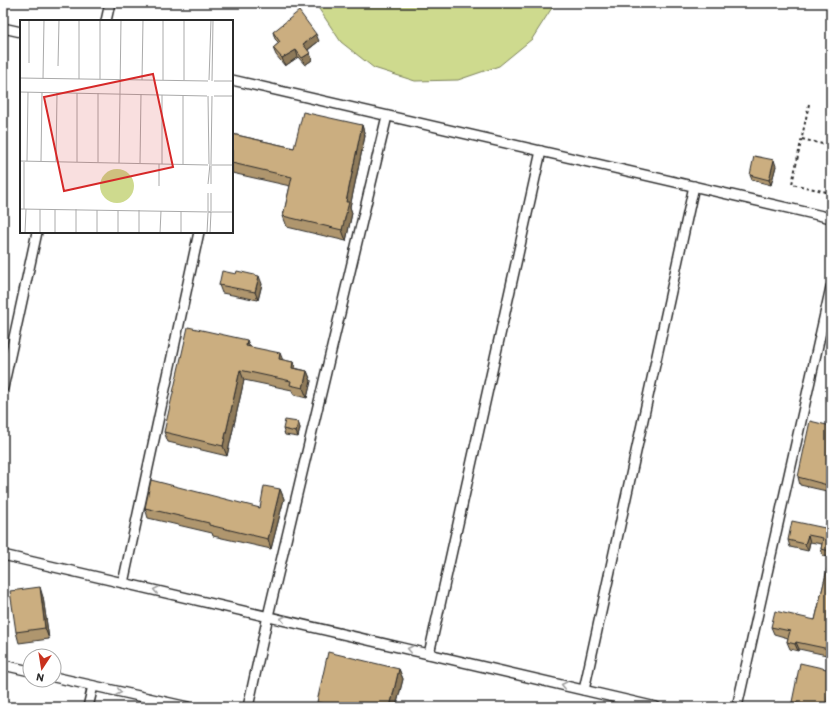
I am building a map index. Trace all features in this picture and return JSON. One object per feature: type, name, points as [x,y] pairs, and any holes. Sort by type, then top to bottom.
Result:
[{"type":"street","points":[[106,20],[110,3]]},
{"type":"street","points":[[3,28],[20,32]]},
{"type":"street","points":[[233,81],[831,218]]},
{"type":"street","points":[[248,707],[268,616],[387,116]]},
{"type":"street","points":[[429,654],[541,151]]},
{"type":"street","points":[[584,690],[694,186]]},
{"type":"street","points":[[3,388],[37,233]]},
{"type":"street","points":[[123,583],[199,233]]},
{"type":"street","points":[[737,707],[831,287]]},
{"type":"street","points":[[3,555],[656,707]]},
{"type":"street","points":[[3,665],[22,670]]},
{"type":"street","points":[[62,679],[188,707]]},
{"type":"street","points":[[88,707],[93,686]]},
{"type":"path","points":[[809,104],[792,184],[831,193]]},
{"type":"path","points":[[802,139],[831,146]]},
{"type":"green space","points":[[315,3],[555,3],[532,39],[499,66],[458,80],[415,81],[374,68],[341,42]]},
{"type":"building","points":[[299,11],[316,34],[303,44],[310,53],[302,58],[296,50],[282,58],[273,48],[280,42],[273,32]]},
{"type":"building","points":[[303,112],[362,125],[346,202],[349,202],[342,230],[283,216],[292,177],[233,163],[233,134],[294,148]]},
{"type":"building","points":[[754,156],[774,160],[769,180],[750,175]]},
{"type":"building","points":[[222,271],[236,274],[237,271],[259,276],[255,292],[219,285]]},
{"type":"building","points":[[188,327],[247,340],[246,346],[280,353],[279,359],[293,362],[292,368],[307,371],[303,388],[290,385],[291,381],[240,370],[223,446],[164,432]]},
{"type":"building","points":[[285,420],[298,422],[296,432],[283,429]]},
{"type":"building","points":[[810,421],[831,426],[831,486],[798,477]]},
{"type":"building","points":[[151,480],[260,508],[264,486],[280,489],[268,539],[145,508]]},
{"type":"building","points":[[831,509],[831,551],[821,549],[823,538],[808,535],[805,544],[788,540],[792,521],[825,528]]},
{"type":"building","points":[[831,553],[831,638],[829,649],[796,642],[795,644],[787,642],[790,631],[771,627],[775,611],[815,620]]},
{"type":"building","points":[[40,587],[45,628],[16,632],[10,591]]},
{"type":"building","points":[[328,652],[399,669],[390,707],[339,707],[317,702]]},
{"type":"building","points":[[800,663],[831,670],[831,683],[826,707],[792,702]]}]
